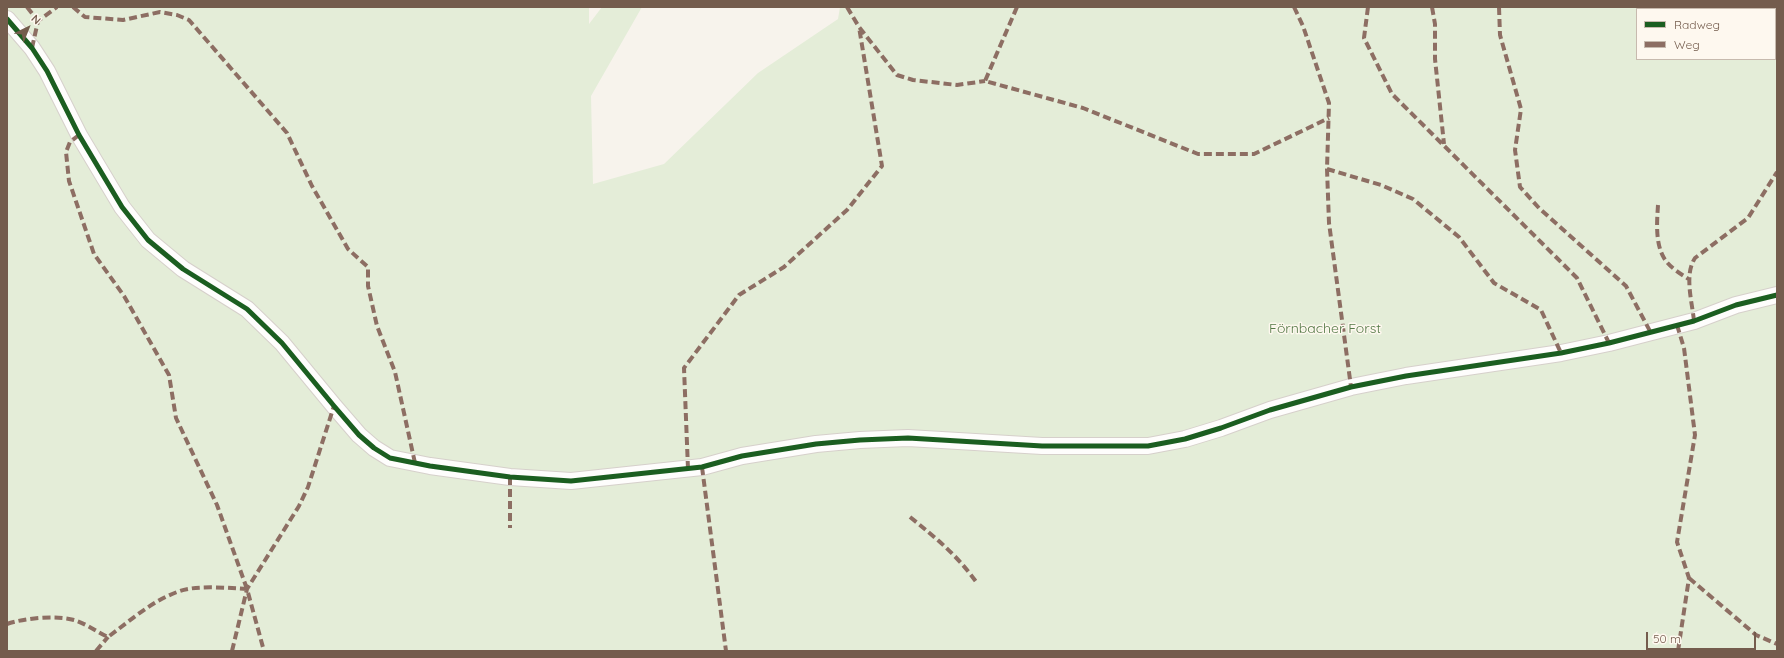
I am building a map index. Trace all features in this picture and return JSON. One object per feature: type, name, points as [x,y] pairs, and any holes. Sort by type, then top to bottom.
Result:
[{"type":"street","points":[[7,19],[32,48],[47,71],[82,142],[122,207],[148,240],[183,269],[247,309],[282,343],[359,435],[374,448],[390,458],[430,466],[510,478],[571,481],[702,467],[749,455],[816,444],[860,440],[908,438],[1042,446],[1148,446],[1185,439],[1221,428],[1270,410],[1351,387],[1406,376],[1561,353],[1610,343],[1694,321],[1736,305],[1777,295]]},
{"type":"green space","name":"Förnbacher Forst","points":[[7,7],[589,7],[589,24],[602,7],[642,7],[591,96],[593,184],[664,164],[758,73],[838,19],[840,7],[1777,7],[1777,651],[7,651]]},
{"type":"marked path","points":[[27,7],[38,21]]},
{"type":"marked path","points":[[32,48],[38,21],[57,7]]},
{"type":"marked path","points":[[73,7],[85,17],[123,20],[160,12],[177,15],[189,20],[287,133],[312,186],[348,249],[368,267],[368,286],[377,326],[395,372],[415,463]]},
{"type":"marked path","points":[[847,7],[859,27],[897,75],[913,80],[957,85],[985,81]]},
{"type":"marked path","points":[[1017,7],[985,81],[1083,108],[1198,154],[1254,154],[1329,118]]},
{"type":"marked path","points":[[1294,7],[1303,26],[1329,103],[1327,169],[1329,223],[1351,387]]},
{"type":"marked path","points":[[1368,7],[1364,38],[1392,94],[1577,278],[1609,343]]},
{"type":"marked path","points":[[1432,7],[1435,24],[1435,59],[1444,144]]},
{"type":"marked path","points":[[1499,7],[1500,35],[1521,109],[1515,150],[1520,187],[1539,208],[1626,286],[1651,333]]},
{"type":"marked path","points":[[688,469],[684,368],[739,295],[784,267],[847,210],[882,166],[859,27]]},
{"type":"marked path","points":[[79,135],[70,142],[66,152],[69,181],[94,254],[124,296],[169,375],[176,418],[217,505],[247,589],[264,651]]},
{"type":"marked path","points":[[1327,169],[1381,185],[1413,199],[1459,237],[1494,283],[1541,310],[1561,353]]},
{"type":"marked path","points":[[1694,321],[1689,280],[1695,258],[1748,218],[1777,172]]},
{"type":"marked path","points":[[1658,205],[1657,232],[1661,252],[1669,264],[1690,280]]},
{"type":"marked path","points":[[1677,325],[1684,348],[1695,435],[1677,542],[1689,578],[1678,651]]},
{"type":"marked path","points":[[232,651],[247,589],[299,506],[308,487],[334,406]]},
{"type":"marked path","points":[[702,467],[726,651]]},
{"type":"marked path","points":[[510,477],[510,528]]},
{"type":"marked path","points":[[910,517],[954,555],[977,583]]},
{"type":"marked path","points":[[1689,578],[1756,635],[1777,644]]},
{"type":"marked path","points":[[7,624],[22,620],[40,618],[67,618],[82,623],[108,637],[151,605],[180,591],[204,587],[247,589]]},
{"type":"marked path","points":[[96,651],[108,637]]},
{"type":"cycle path","points":[[7,19],[32,48],[47,71],[79,135],[122,207],[148,240],[183,269],[247,309],[282,343],[359,435],[374,448],[390,458],[430,466],[510,477],[571,481],[702,467],[742,456],[816,444],[860,440],[908,438],[1042,446],[1148,446],[1185,439],[1221,428],[1270,410],[1351,387],[1406,376],[1561,353],[1609,343],[1694,321],[1736,305],[1777,295]]}]
